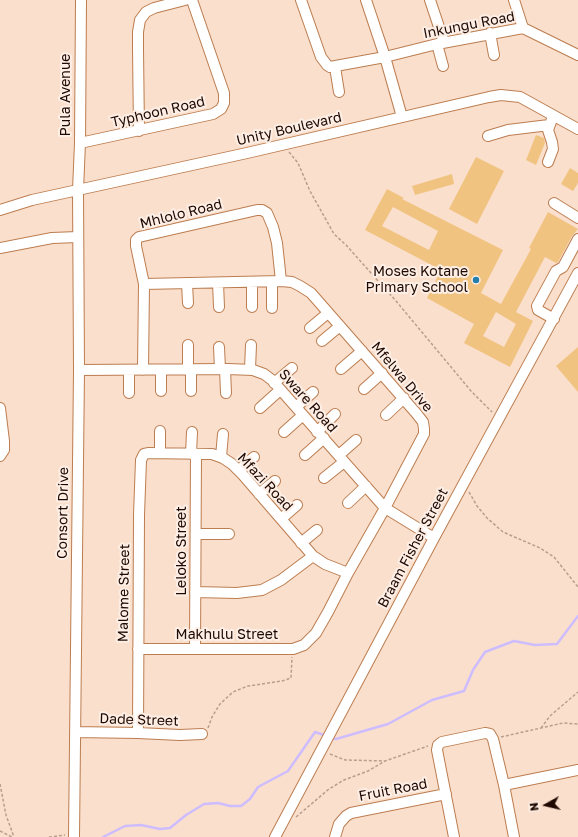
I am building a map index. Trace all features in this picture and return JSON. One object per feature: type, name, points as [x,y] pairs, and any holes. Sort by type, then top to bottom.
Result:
[{"type":"street","name":"Pula Avenue","points":[[78,190],[80,143],[81,0]]},
{"type":"street","points":[[139,131],[138,32],[140,20],[146,12],[154,8],[185,0]]},
{"type":"street","name":"Typhoon Road","points":[[80,143],[219,112],[223,106],[224,93],[192,0]]},
{"type":"street","points":[[302,0],[321,57],[327,65],[330,67],[335,67],[340,92]]},
{"type":"street","points":[[366,0],[402,117]]},
{"type":"street","points":[[430,0],[440,43],[443,66]]},
{"type":"street","points":[[514,0],[523,28]]},
{"type":"street","name":"Inkungu Road","points":[[335,67],[385,58],[440,43],[523,28],[578,55]]},
{"type":"street","points":[[490,33],[494,56]]},
{"type":"street","name":"Unity Boulevard","points":[[0,210],[32,200],[502,95],[520,97],[578,129]]},
{"type":"street","points":[[548,162],[552,142],[548,130],[553,115]]},
{"type":"street","points":[[488,136],[508,130],[549,125]]},
{"type":"street","name":"Consort Drive","points":[[74,832],[79,370],[78,190]]},
{"type":"street","points":[[554,203],[578,218]]},
{"type":"street","name":"Mhlolo Road","points":[[143,370],[144,284],[136,244],[136,240],[139,237],[260,210],[268,213],[278,243],[276,281]]},
{"type":"street","points":[[0,248],[52,238],[78,237]]},
{"type":"street","points":[[554,319],[538,310],[537,306],[556,271],[563,267],[578,239]]},
{"type":"street","name":"Braam Fisher Street","points":[[277,832],[434,538],[577,279]]},
{"type":"street","points":[[272,308],[276,281]]},
{"type":"street","name":"Mfelwa Drive","points":[[144,284],[276,281],[292,282],[310,293],[328,312],[421,419],[424,434],[328,612],[312,638]]},
{"type":"street","points":[[252,282],[252,307]]},
{"type":"street","points":[[187,283],[188,303]]},
{"type":"street","points":[[218,283],[219,307]]},
{"type":"street","points":[[310,328],[328,312]]},
{"type":"street","points":[[322,341],[340,326]]},
{"type":"street","points":[[188,345],[191,391]]},
{"type":"street","points":[[250,369],[251,345]]},
{"type":"street","points":[[219,347],[226,394]]},
{"type":"street","points":[[341,370],[362,351]]},
{"type":"street","points":[[260,408],[292,368]]},
{"type":"street","name":"Sware Road","points":[[79,370],[250,369],[264,374],[296,407],[385,508],[434,538]]},
{"type":"street","points":[[129,370],[129,393]]},
{"type":"street","points":[[161,370],[161,391]]},
{"type":"street","points":[[364,389],[382,373]]},
{"type":"street","points":[[296,407],[313,392]]},
{"type":"street","points":[[386,415],[404,398]]},
{"type":"street","points":[[0,408],[4,450],[0,456]]},
{"type":"street","points":[[305,455],[335,414]]},
{"type":"street","points":[[284,432],[303,415]]},
{"type":"street","points":[[160,431],[160,453]]},
{"type":"street","name":"Leloko Street","points":[[192,432],[196,534],[195,648]]},
{"type":"street","points":[[221,457],[223,434]]},
{"type":"street","points":[[324,478],[356,440]]},
{"type":"street","name":"Mfazi Road","points":[[144,454],[212,454],[221,457],[239,470],[313,556],[325,564],[348,573]]},
{"type":"street","name":"Malome Street","points":[[138,733],[141,460],[144,454]]},
{"type":"street","points":[[239,470],[254,457]]},
{"type":"street","points":[[259,494],[275,481]]},
{"type":"street","points":[[348,503],[366,486]]},
{"type":"street","points":[[281,519],[297,505]]},
{"type":"street","points":[[302,543],[317,530]]},
{"type":"street","points":[[196,534],[229,534]]},
{"type":"street","points":[[196,592],[237,593],[262,590],[281,580],[313,556]]},
{"type":"street","name":"Makhulu Street","points":[[138,648],[293,649],[304,645],[312,638]]},
{"type":"street","name":"Dade Street","points":[[75,732],[180,735],[202,734]]},
{"type":"street","points":[[454,837],[438,748],[442,742],[485,733],[490,734],[493,739],[514,837]]},
{"type":"street","points":[[504,785],[578,770]]},
{"type":"street","name":"Fruit Road","points":[[336,837],[339,824],[351,813],[446,794]]},
{"type":"path","points":[[283,145],[298,163],[303,177],[334,234],[346,245],[396,301],[471,391],[500,419]]},
{"type":"path","points":[[464,483],[477,506],[487,518],[503,532],[540,548],[554,557],[578,587]]},
{"type":"path","points":[[202,734],[208,728],[212,717],[220,704],[233,692],[248,686],[282,681],[291,678],[293,649]]},
{"type":"path","points":[[541,728],[550,716],[578,692]]},
{"type":"path","points":[[493,739],[563,723],[578,724]]},
{"type":"path","points":[[277,832],[329,789],[344,780],[368,771],[385,761],[427,746],[438,748]]},
{"type":"path","points":[[322,749],[345,760],[385,761]]},
{"type":"path","points":[[0,784],[6,815],[13,837]]},
{"type":"path","points":[[0,831],[13,837]]},
{"type":"path","points":[[49,837],[74,832]]},
{"type":"building","points":[[536,135],[544,138],[545,143],[536,165],[526,160]]},
{"type":"building","points":[[476,157],[504,171],[477,224],[449,209]]},
{"type":"building","points":[[570,168],[578,173],[578,183],[573,191],[561,184]]},
{"type":"building","points":[[452,174],[454,184],[415,195],[412,186]]},
{"type":"building","points":[[387,189],[404,198],[402,199],[503,250],[481,293],[501,304],[531,249],[529,248],[548,212],[578,229],[572,236],[558,262],[556,263],[545,257],[516,312],[533,321],[510,367],[464,343],[474,324],[427,298],[441,270],[365,230]],"holes":[[[393,207],[438,231],[429,250],[382,226]],[[496,312],[516,324],[504,347],[483,336]]]},
{"type":"building","points":[[578,347],[578,392],[556,366]]},
{"type":"waterway","points":[[331,738],[336,739],[388,724],[432,700],[464,691],[473,670],[485,652],[514,641],[535,645],[557,644],[578,616]]},
{"type":"waterway","points":[[103,837],[125,826],[141,825],[160,829],[170,828],[186,815],[204,804],[218,803],[230,806],[241,806],[250,799],[258,787],[288,771],[315,732],[327,736]]},
{"type":"place","name":"Moses Kotane Primary School","points":[[476,280]]}]
